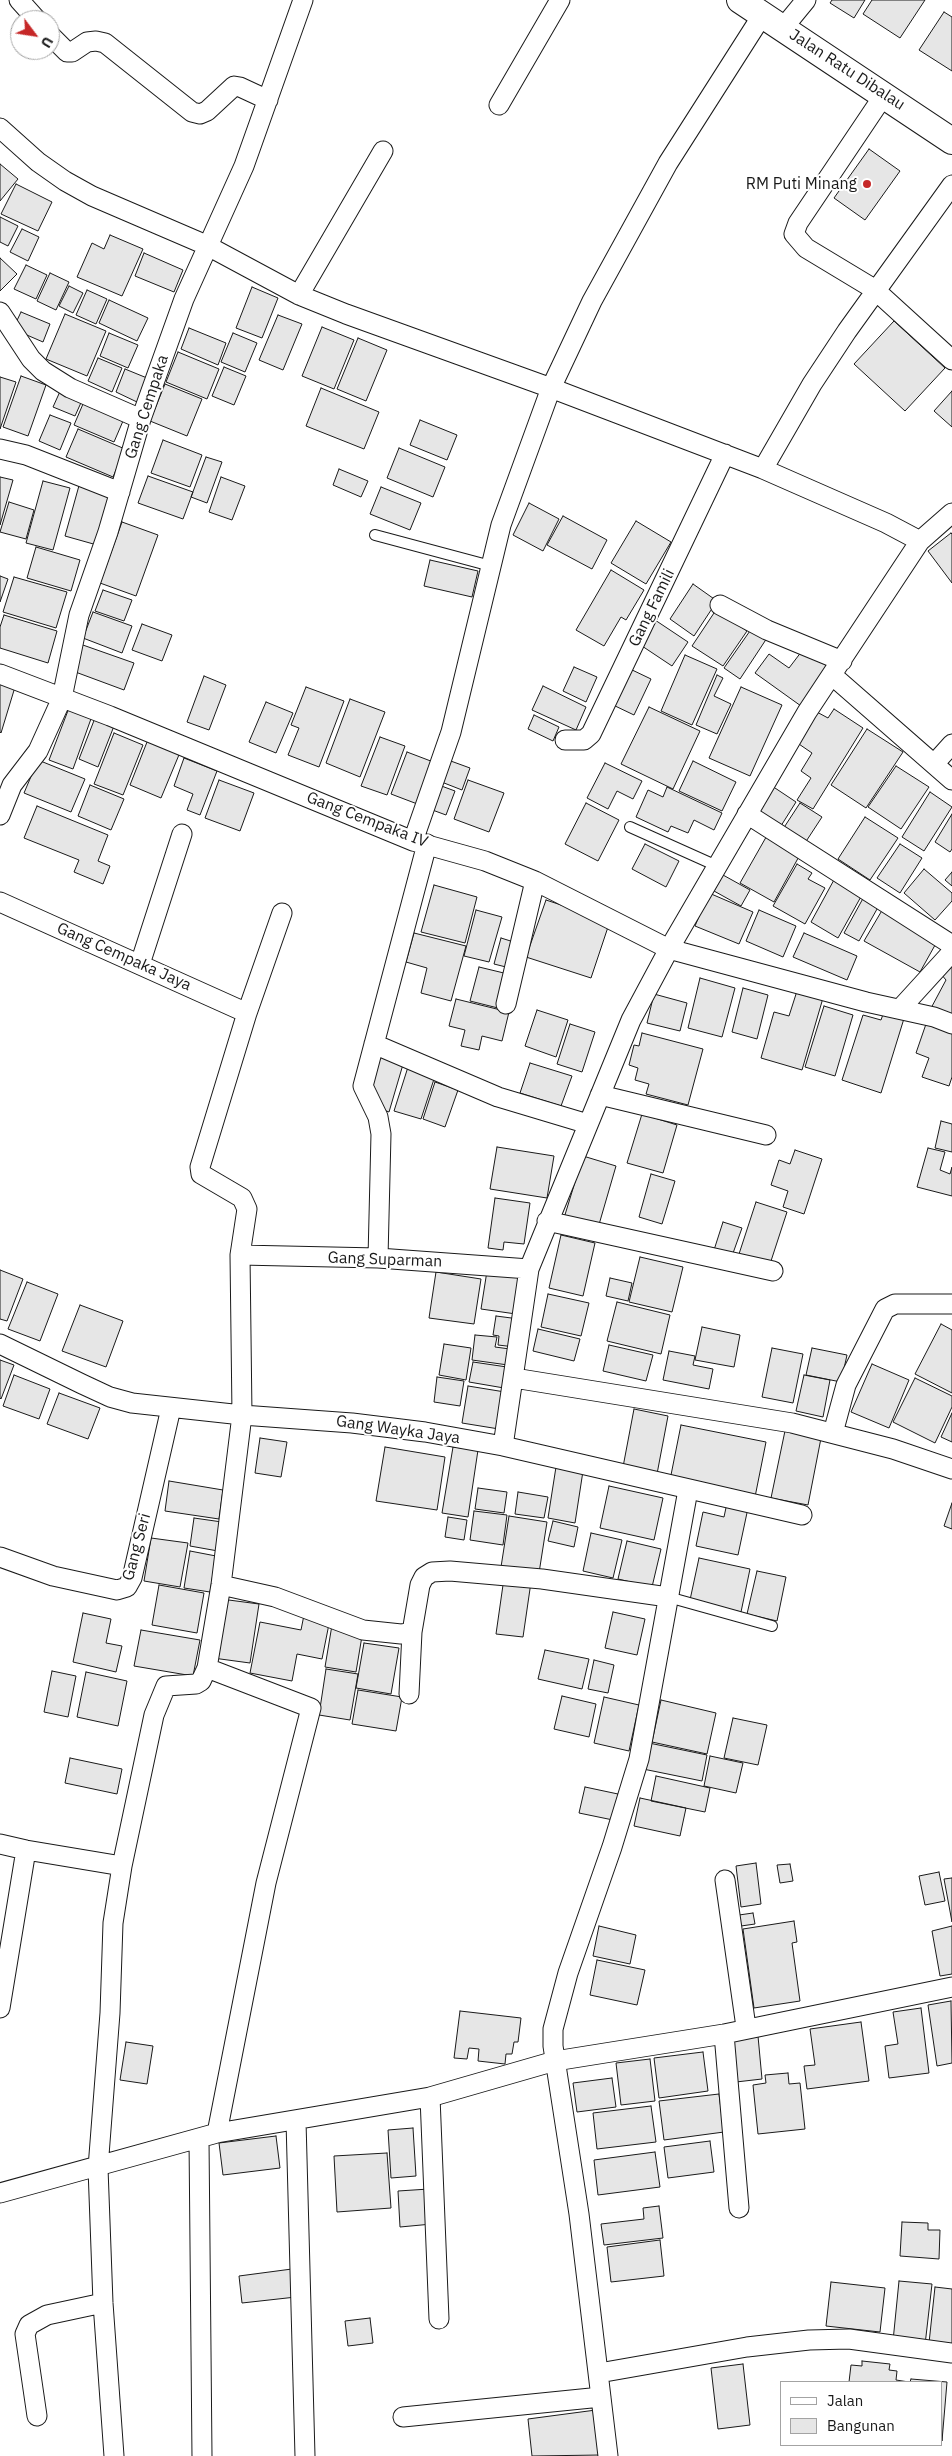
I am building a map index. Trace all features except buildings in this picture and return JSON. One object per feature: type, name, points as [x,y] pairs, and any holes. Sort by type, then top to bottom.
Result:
[{"type":"main road","name":"Jalan Ratu Dibalau","points":[[740,0],[952,141]]},
{"type":"street","points":[[19,0],[28,10]]},
{"type":"street","points":[[499,106],[560,0]]},
{"type":"street","points":[[378,1258],[381,1134],[378,1117],[363,1086],[420,843],[451,732],[501,525],[552,388],[592,301],[664,172],[773,21],[806,0]]},
{"type":"street","name":"Gang Cempaka","points":[[0,815],[12,785],[38,751],[62,698],[79,615],[120,492],[141,419],[184,299],[206,245],[224,212],[244,166],[268,100],[296,3]]},
{"type":"street","points":[[60,45],[67,52],[72,52],[87,42],[105,43],[192,112],[200,114],[206,111],[234,86],[240,86],[268,100]]},
{"type":"street","points":[[884,95],[798,223],[794,234],[806,248],[874,289],[952,360]]},
{"type":"street","points":[[0,128],[38,162],[65,181],[92,196],[206,245],[299,295],[346,314],[552,388],[763,469],[869,515],[920,541]]},
{"type":"street","points":[[299,295],[383,151]]},
{"type":"street","points":[[763,469],[812,384],[874,289],[952,185]]},
{"type":"street","points":[[0,312],[31,359],[43,371],[70,388],[141,419]]},
{"type":"street","points":[[0,449],[26,455],[120,492]]},
{"type":"street","name":"Gang Famili","points":[[564,740],[584,740],[590,734],[725,454]]},
{"type":"street","points":[[503,1446],[529,1269],[631,1020],[746,814],[807,712],[838,668],[920,541],[952,512]]},
{"type":"street","points":[[720,606],[838,668],[952,780]]},
{"type":"street","name":"Gang Cempaka IV","points":[[0,674],[420,843],[484,861],[535,881],[669,949],[952,1024]]},
{"type":"street","points":[[934,764],[952,744]]},
{"type":"street","points":[[746,814],[952,945]]},
{"type":"street","points":[[140,964],[182,834]]},
{"type":"street","points":[[506,1004],[535,881]]},
{"type":"street","name":"Gang Cempaka Jaya","points":[[0,902],[247,1013]]},
{"type":"street","points":[[114,2456],[103,2303],[98,2168],[110,2013],[112,1938],[122,1866],[154,1715],[162,1692],[168,1686],[199,1683],[207,1668],[221,1585],[242,1416],[240,1255],[246,1208],[242,1198],[201,1174],[200,1170],[247,1013],[282,913]]},
{"type":"street","points":[[900,1009],[952,952]]},
{"type":"street","points":[[374,1044],[498,1097],[588,1124]]},
{"type":"street","points":[[600,1095],[766,1135]]},
{"type":"street","points":[[547,1222],[773,1271]]},
{"type":"street","name":"Gang Suparman","points":[[240,1255],[378,1258],[529,1269]]},
{"type":"street","points":[[833,1432],[846,1385],[885,1309],[895,1304],[952,1304]]},
{"type":"street","name":"Gang Wayka Jaya","points":[[0,1344],[110,1396],[132,1403],[242,1416],[352,1423],[425,1432],[503,1446],[802,1515]]},
{"type":"street","points":[[514,1378],[792,1423],[833,1432],[893,1449],[952,1469]]},
{"type":"street","name":"Gang Seri","points":[[0,1557],[53,1576],[117,1590],[127,1587],[132,1578],[171,1408]]},
{"type":"street","points":[[608,2456],[579,2214],[555,2061],[553,2029],[557,2009],[612,1847],[639,1759],[688,1490]]},
{"type":"street","points":[[409,1694],[412,1632],[420,1585],[424,1577],[432,1572],[450,1571],[542,1579],[668,1597]]},
{"type":"street","points":[[221,1585],[275,1597],[363,1630],[401,1634],[412,1632]]},
{"type":"street","points":[[207,1668],[311,1708],[266,1883],[218,2134]]},
{"type":"street","points":[[0,1844],[122,1866]]},
{"type":"street","points":[[0,2008],[26,1850]]},
{"type":"street","points":[[725,1880],[746,2028]]},
{"type":"street","points":[[0,2189],[0,2193],[218,2134],[430,2098],[555,2061],[724,2034],[952,1987]]},
{"type":"street","points":[[724,2034],[739,2208]]},
{"type":"street","points":[[430,2098],[439,2319]]},
{"type":"street","points":[[296,2122],[305,2456]]},
{"type":"street","points":[[199,2139],[202,2456]]},
{"type":"street","points":[[37,2416],[25,2334],[30,2325],[47,2315],[103,2303]]},
{"type":"street","points":[[599,2373],[747,2347],[809,2340],[849,2340],[952,2353]]},
{"type":"street","points":[[403,2417],[601,2397]]},
{"type":"lane","points":[[375,535],[491,566]]},
{"type":"lane","points":[[630,827],[717,866]]},
{"type":"lane","points":[[668,1597],[772,1626]]},
{"type":"place","name":"RM Puti Minang","points":[[867,184]]}]
